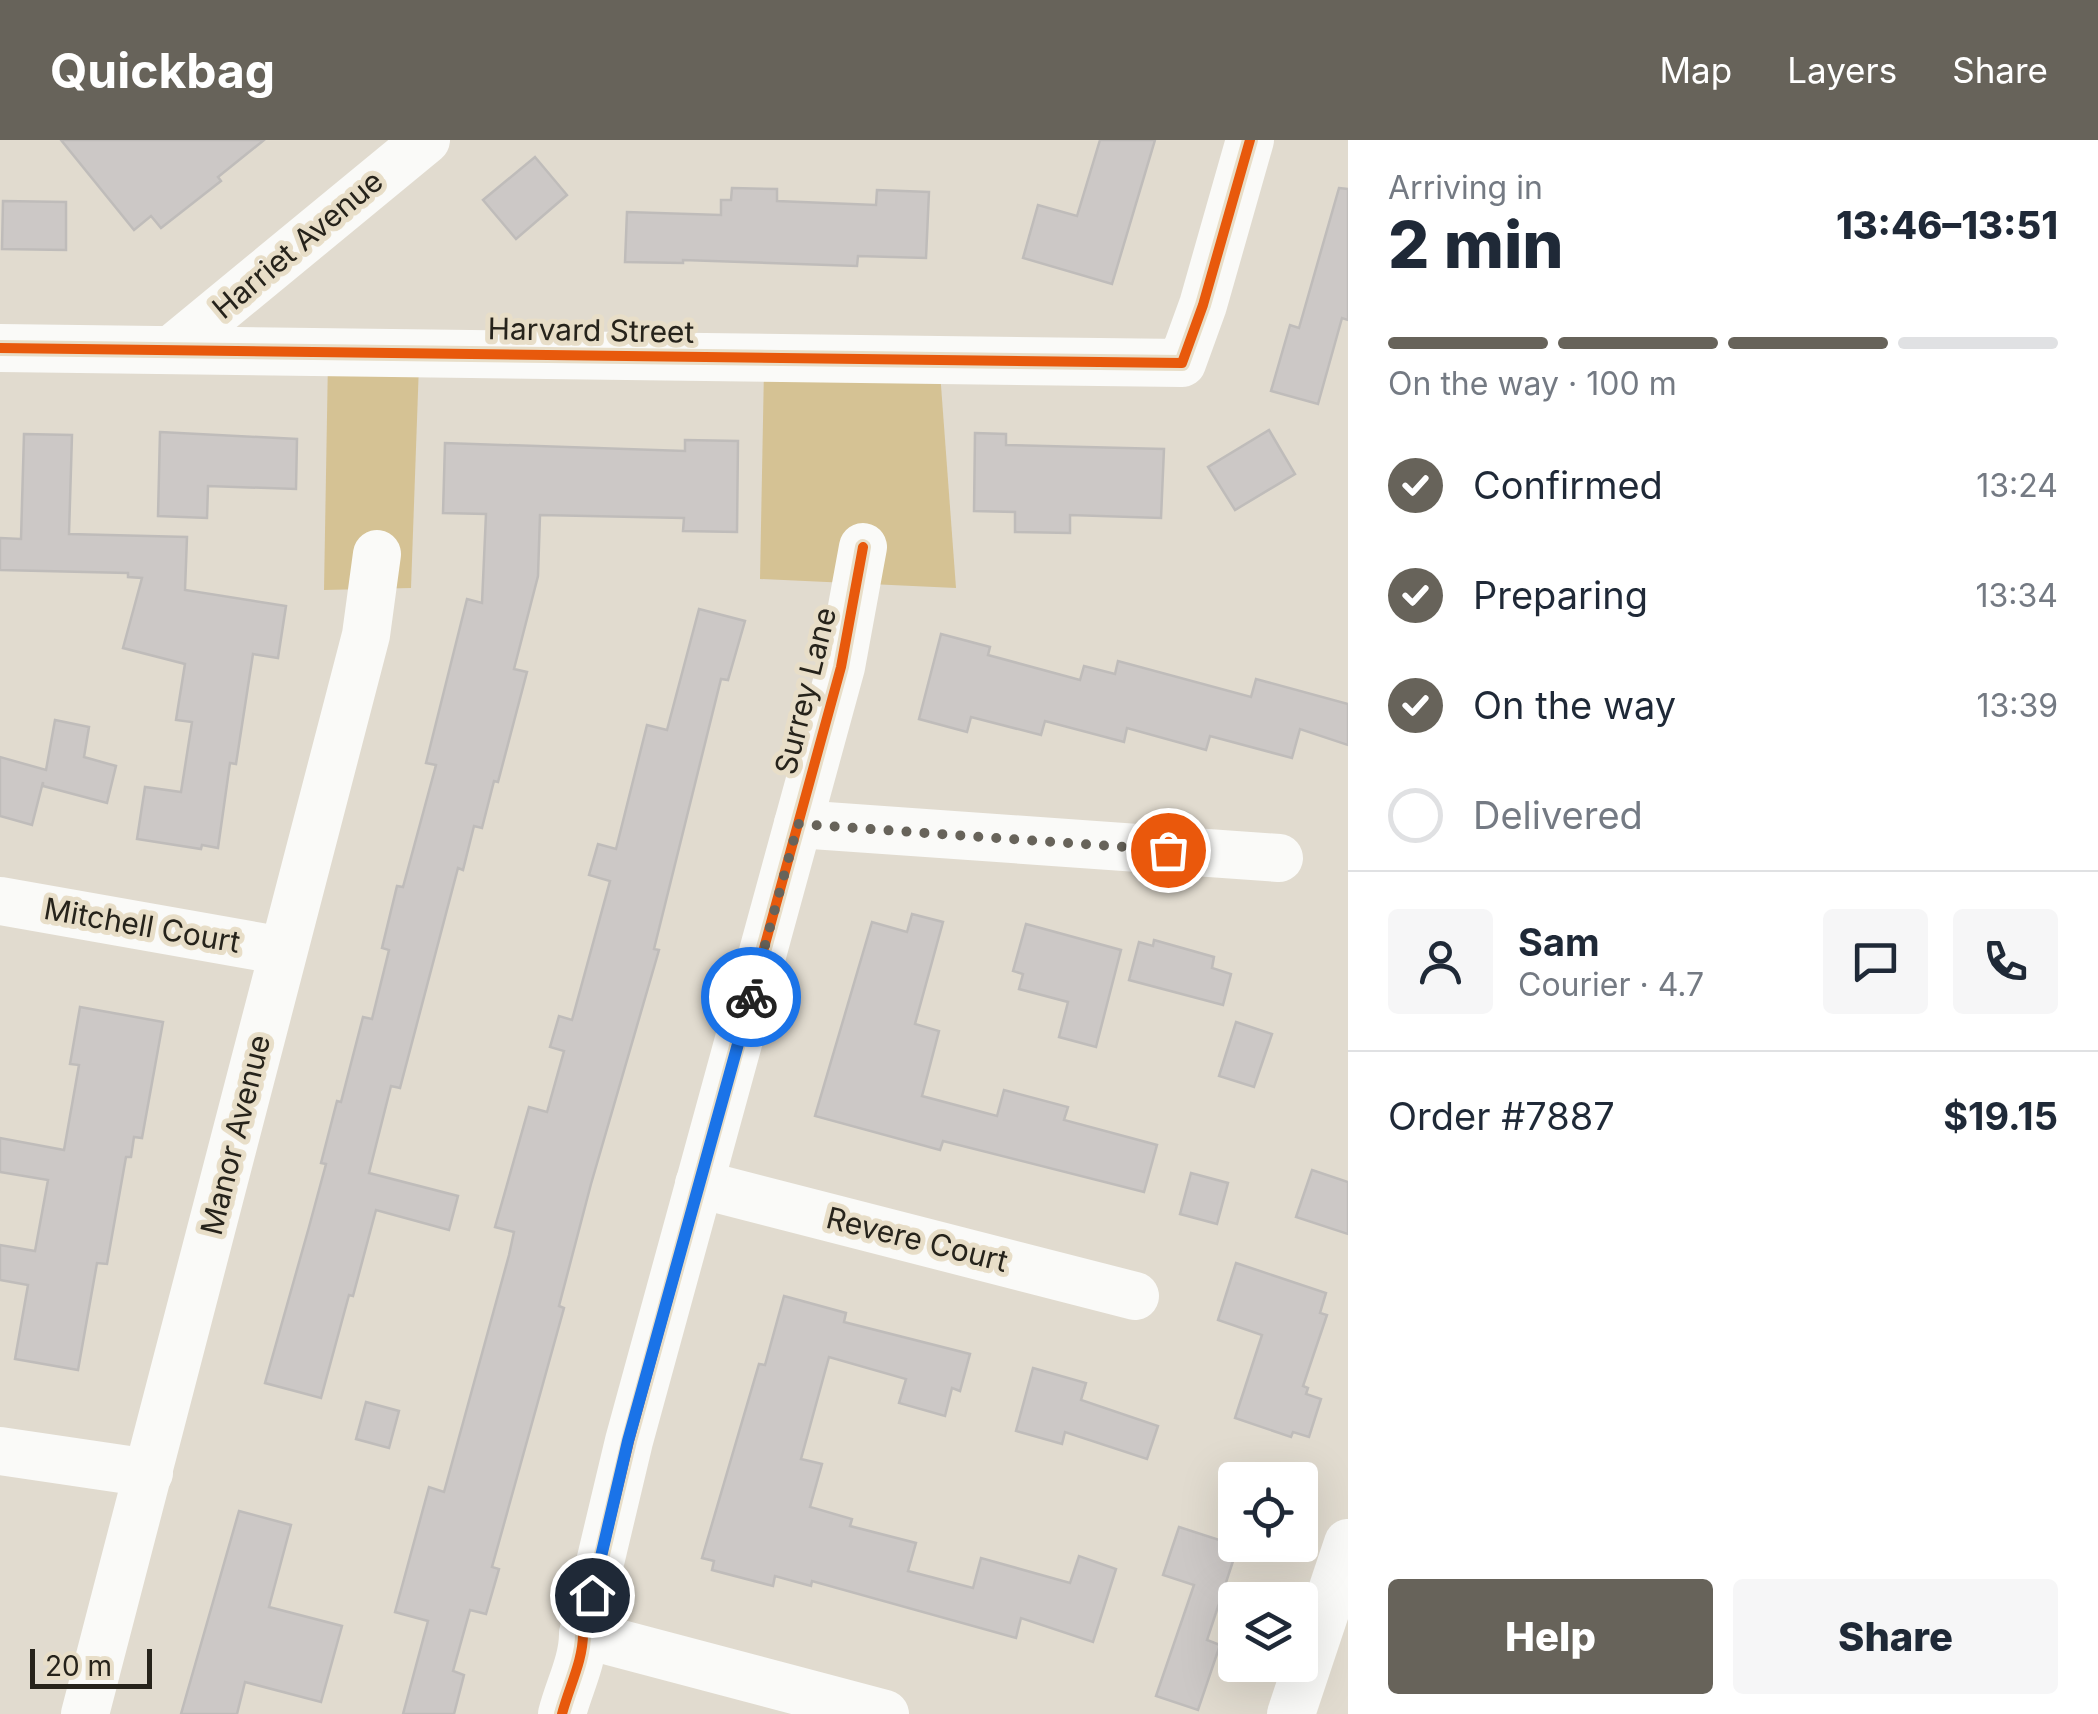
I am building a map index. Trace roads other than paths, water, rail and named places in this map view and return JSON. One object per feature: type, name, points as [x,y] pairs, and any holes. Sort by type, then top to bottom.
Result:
[{"type":"street","name":"Harriet Avenue","points":[[171,350],[426,140]]},
{"type":"street","name":"Harvard Street","points":[[0,348],[1182,363],[1203,305],[1250,140]]},
{"type":"street","name":"Surrey Lane","points":[[562,1714],[570,1681],[583,1652],[628,1441],[841,667],[863,547]]},
{"type":"street","name":"Manor Avenue","points":[[86,1714],[366,635],[377,554]]},
{"type":"street","points":[[798,824],[1279,858]]},
{"type":"street","name":"Mitchell Court","points":[[0,901],[283,951]]},
{"type":"street","name":"Revere Court","points":[[699,1184],[1135,1296]]},
{"type":"street","points":[[0,1451],[149,1474]]},
{"type":"street","points":[[1290,1714],[1348,1544]]},
{"type":"street","points":[[584,1634],[885,1714]]}]
